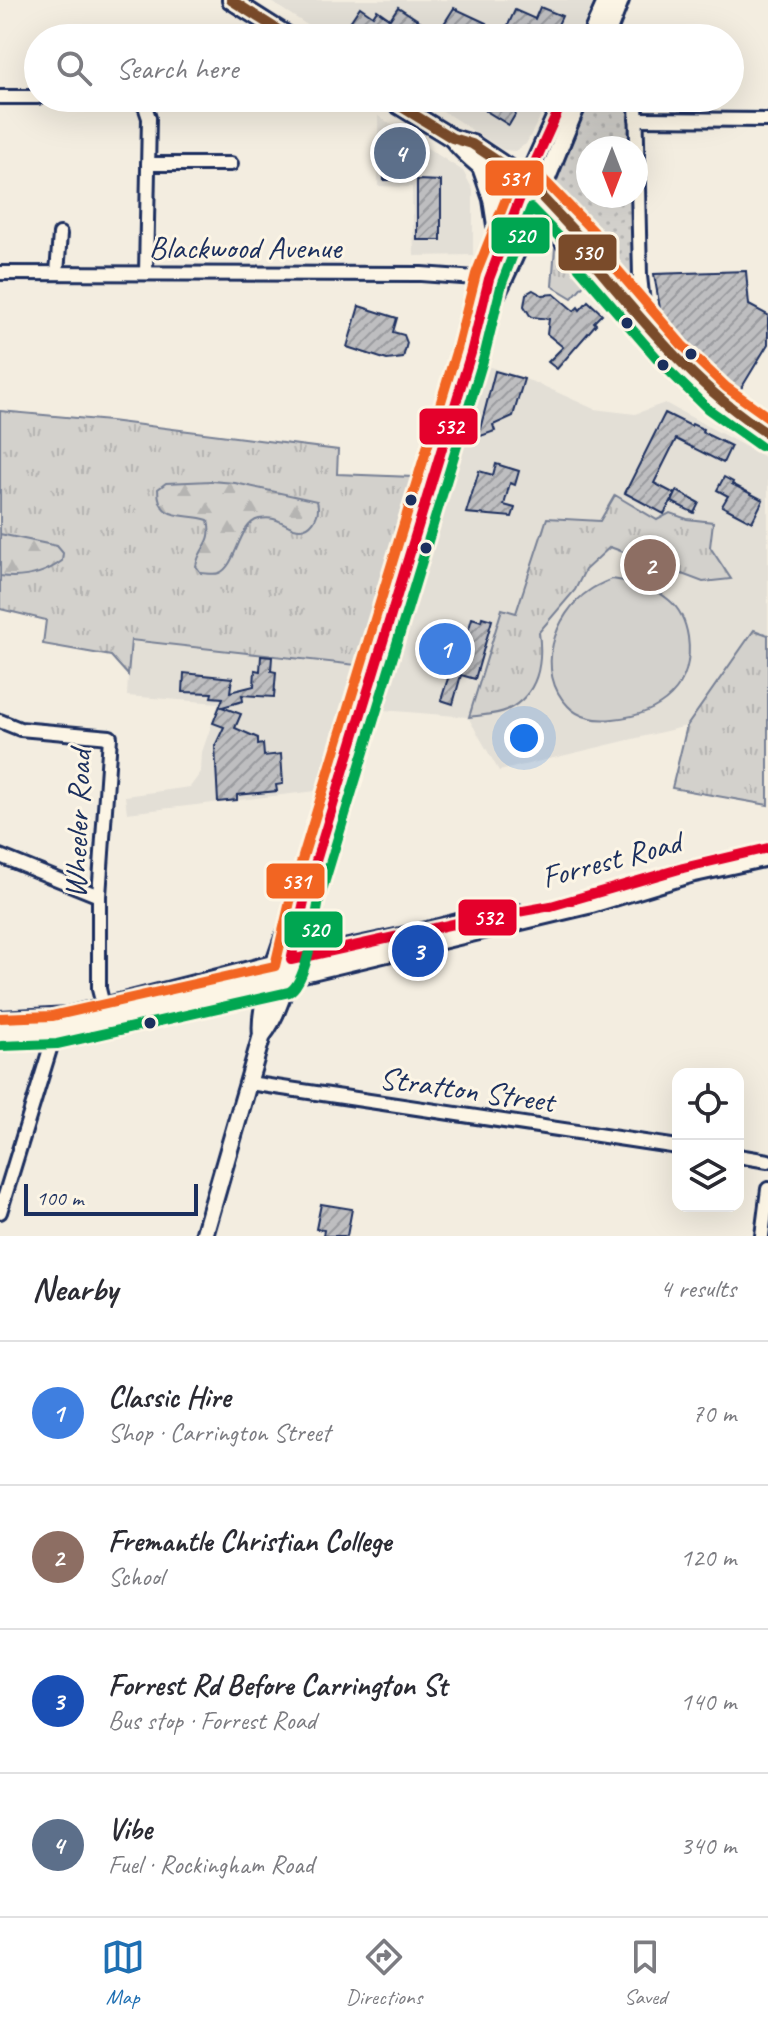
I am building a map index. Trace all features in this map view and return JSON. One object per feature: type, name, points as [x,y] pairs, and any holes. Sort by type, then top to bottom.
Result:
[{"type":"main road","points":[[231,0],[269,24]]},
{"type":"main road","points":[[596,24],[607,0]]},
{"type":"main road","points":[[611,24],[620,0]]},
{"type":"main road","points":[[410,112],[452,138],[472,144],[523,190],[533,212],[574,251],[590,259]]},
{"type":"main road","points":[[204,1236],[262,1035],[260,1020],[281,970],[290,921],[305,897],[480,323],[480,307],[523,190],[558,112]]},
{"type":"main road","points":[[480,323],[489,310],[533,212],[574,112]]},
{"type":"main road","points":[[452,138],[466,156],[481,167],[523,190],[539,194],[583,241],[590,259],[717,399],[768,434]]},
{"type":"main road","points":[[481,167],[492,199],[499,251]]},
{"type":"main road","name":"Forrest Road","points":[[0,1032],[105,1013],[472,920],[551,906],[683,868],[768,848]]},
{"type":"main road","name":"Forrest Road","points":[[281,970],[588,905],[690,874],[768,857]]},
{"type":"main road","name":"Forrest Road","points":[[0,1020],[54,1024]]},
{"type":"street","points":[[0,97],[24,97]]},
{"type":"street","points":[[146,273],[147,112]]},
{"type":"street","points":[[636,112],[640,276],[645,322]]},
{"type":"street","points":[[636,119],[768,120]]},
{"type":"street","points":[[148,164],[231,164]]},
{"type":"street","points":[[57,273],[60,234]]},
{"type":"street","name":"Blackwood Avenue","points":[[0,273],[421,274],[489,279]]},
{"type":"street","name":"Wheeler Road","points":[[0,721],[20,729],[110,737],[99,896],[99,989],[105,1013]]},
{"type":"street","points":[[0,856],[99,896]]},
{"type":"street","points":[[0,1212],[54,1024]]},
{"type":"street","name":"Stratton Street","points":[[249,1083],[672,1146]]},
{"type":"street","points":[[744,1157],[768,1161]]},
{"type":"street","points":[[762,1236],[768,1189]]},
{"type":"shaded area","points":[[268,0],[595,0],[584,24],[306,24]]},
{"type":"shaded area","points":[[445,112],[543,112],[526,144],[515,151],[503,150]]},
{"type":"shaded area","points":[[378,116],[463,171],[473,190],[473,255],[414,256],[412,187],[378,186]]},
{"type":"shaded area","points":[[482,364],[539,384],[594,409],[635,414],[665,403],[768,459],[768,635],[754,630],[687,726],[499,771],[468,717],[383,710]]},
{"type":"shaded area","points":[[130,640],[356,665],[316,791],[127,813],[125,796],[190,787],[201,772],[202,752],[219,703],[127,696]]},
{"type":"green space","points":[[581,112],[630,112],[631,136],[576,136],[576,208],[632,208],[633,273],[626,278],[552,193],[550,184]]},
{"type":"green space","points":[[555,247],[587,281],[572,298],[552,286]]},
{"type":"green space","points":[[0,411],[110,421],[338,450],[337,474],[413,477],[356,665],[131,640],[128,675],[111,656],[43,644],[46,620],[0,609]]},
{"type":"green space","points":[[166,483],[235,483],[317,501],[316,517],[310,525],[300,529],[275,519],[252,522],[225,569],[217,574],[201,573],[196,566],[208,540],[208,520],[168,512],[159,500],[158,489]]},
{"type":"green space","points":[[615,495],[657,520],[670,513],[713,522],[710,547],[731,579],[703,582],[610,547],[585,570],[575,590],[539,632],[539,666],[526,695],[503,712],[469,717],[502,609],[516,613],[547,518],[600,521]]},
{"type":"green space","points":[[0,534],[57,546],[63,553],[62,561],[32,575],[0,576]]},
{"type":"green space","points":[[612,579],[649,588],[673,604],[686,627],[689,655],[686,671],[671,696],[646,712],[607,720],[583,716],[568,706],[558,693],[552,677],[551,661],[558,629],[566,614],[593,588]]},
{"type":"green space","points":[[754,630],[768,635],[768,805],[672,788],[687,726]]},
{"type":"building","points":[[360,7],[373,16],[377,10],[390,19],[398,7],[424,24],[349,24]]},
{"type":"building","points":[[540,7],[562,16],[558,24],[508,24],[515,10],[535,19]]},
{"type":"building","points":[[454,8],[485,24],[444,24]]},
{"type":"building","points":[[488,112],[517,112],[509,125]]},
{"type":"building","points":[[401,138],[417,149],[395,180],[384,180],[383,158],[387,159]]},
{"type":"building","points":[[417,180],[441,181],[441,240],[417,240]]},
{"type":"building","points":[[746,271],[749,305],[768,315],[768,344],[739,392],[661,314],[654,274]]},
{"type":"building","points":[[533,290],[542,295],[554,294],[574,311],[578,307],[580,310],[588,301],[602,314],[557,369],[548,362],[563,347],[547,334],[549,319],[531,317],[524,306],[526,294]]},
{"type":"building","points":[[359,306],[397,318],[393,332],[404,335],[407,343],[403,358],[387,360],[347,347]]},
{"type":"building","points":[[495,371],[524,379],[513,416],[493,425],[495,431],[478,437]]},
{"type":"building","points":[[665,413],[703,429],[702,432],[731,446],[723,463],[676,439],[654,483],[675,494],[664,514],[625,493]]},
{"type":"building","points":[[496,464],[519,471],[515,485],[510,483],[504,505],[515,508],[512,517],[466,513],[479,471],[493,475]]},
{"type":"building","points":[[724,477],[763,500],[752,522],[722,506],[728,496],[717,490]]},
{"type":"building","points":[[677,491],[699,503],[694,513],[672,502]]},
{"type":"building","points":[[482,617],[492,620],[475,679],[461,675],[453,704],[441,700],[450,672],[434,668],[441,646],[457,651],[460,641],[465,643],[472,618],[481,621]]},
{"type":"building","points":[[261,656],[272,657],[271,671],[276,672],[274,697],[242,695],[243,701],[222,707],[241,714],[235,728],[258,738],[258,745],[263,744],[264,756],[281,754],[283,784],[276,785],[277,791],[237,795],[237,800],[218,802],[215,746],[224,727],[213,723],[223,698],[211,697],[212,693],[183,692],[184,673],[232,678],[230,692],[254,686],[255,670],[260,671]]},
{"type":"building","points":[[321,1204],[352,1209],[347,1236],[323,1236],[324,1230],[316,1229]]},
{"type":"transit line","name":"530","points":[[231,0],[269,24]]},
{"type":"transit line","name":"530","points":[[410,112],[452,138],[472,144],[511,170],[539,194],[583,241],[590,259],[673,353],[718,396],[768,434]]},
{"type":"transit line","name":"532","points":[[558,112],[526,182],[489,279],[471,353],[305,897],[291,960],[462,922],[551,906],[683,868],[768,848]]},
{"type":"transit line","name":"531","points":[[0,1018],[52,1016],[275,966],[292,893],[457,349],[476,274],[517,171],[527,168],[536,172],[594,232],[602,252],[682,345],[726,387],[768,417]]},
{"type":"transit line","name":"520","points":[[1,1046],[57,1044],[289,992],[301,977],[319,900],[484,357],[502,283],[531,208],[571,249],[579,268],[662,364],[708,409],[760,446]]},
{"type":"place","name":"Vibe","points":[[400,153]]},
{"type":"place","name":"Fremantle Christian College","points":[[650,565]]},
{"type":"place","name":"Classic Hire","points":[[445,649]]},
{"type":"place","name":"Forrest Rd Before Carrington St","points":[[418,951]]}]
